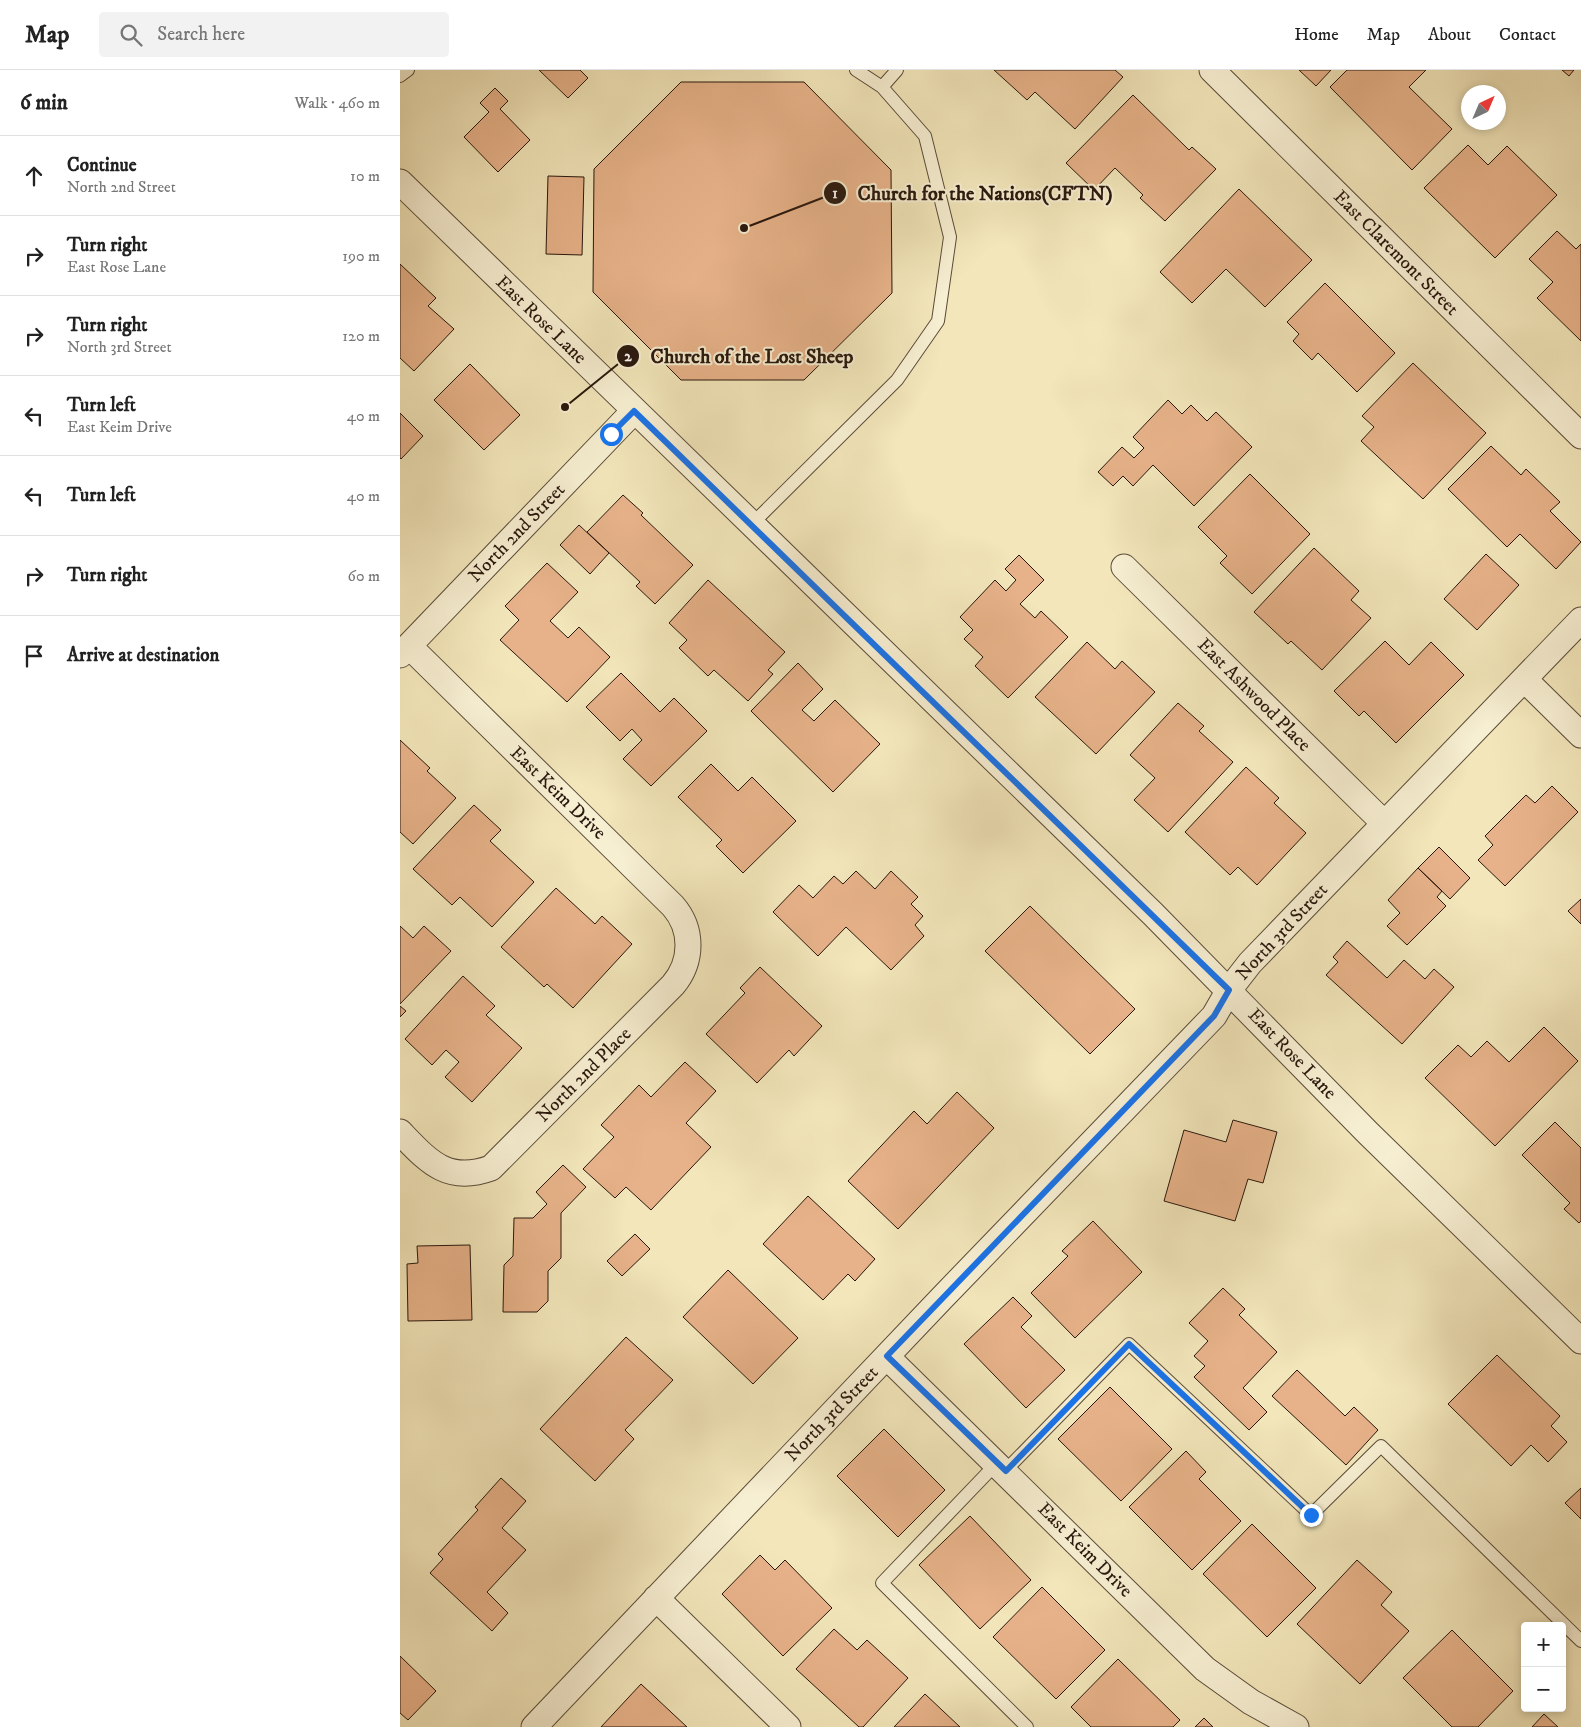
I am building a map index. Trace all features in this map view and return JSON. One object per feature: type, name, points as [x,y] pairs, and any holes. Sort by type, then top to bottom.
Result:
[{"type":"street","name":"East Claremont Street","points":[[1212,70],[1581,436]]},
{"type":"street","name":"East Rose Lane","points":[[400,182],[1229,990],[1368,1133],[1581,1341]]},
{"type":"street","name":"North 2nd Street","points":[[404,651],[634,411]]},
{"type":"street","name":"East Ashwood Place","points":[[1124,567],[1384,823]]},
{"type":"street","name":"North 3rd Street","points":[[534,1727],[1214,1016],[1229,990],[1250,963],[1581,620]]},
{"type":"street","name":"East Keim Drive","points":[[404,651],[673,906],[685,925],[688,949]]},
{"type":"street","points":[[1524,679],[1581,735]]},
{"type":"street","name":"North 2nd Place","points":[[400,1132],[438,1168],[457,1173],[475,1173],[495,1165],[673,984],[684,968],[688,949]]},
{"type":"street","name":"East Keim Drive","points":[[887,1356],[1002,1467],[1204,1669],[1250,1702],[1296,1727]]},
{"type":"street","points":[[656,1598],[788,1727]]},
{"type":"lane","points":[[751,524],[897,380],[938,321],[950,237],[926,136],[882,87],[856,70]]},
{"type":"lane","points":[[882,87],[897,70]]},
{"type":"lane","points":[[1027,1727],[882,1583],[1129,1344],[1311,1515],[1381,1446],[1581,1641]]},
{"type":"building","points":[[539,70],[580,70],[588,78],[568,98]]},
{"type":"building","points":[[994,70],[1115,70],[1123,77],[1075,129],[1035,92],[1027,100]]},
{"type":"building","points":[[1299,70],[1331,70],[1316,86]]},
{"type":"building","points":[[1347,70],[1426,70],[1409,87],[1452,129],[1412,170],[1330,87]]},
{"type":"building","points":[[1562,70],[1574,70],[1569,76]]},
{"type":"building","points":[[681,82],[804,82],[891,170],[892,293],[804,380],[681,380],[593,292],[594,169]]},
{"type":"building","points":[[495,88],[508,101],[500,109],[530,140],[498,172],[464,137],[489,112],[480,103]]},
{"type":"building","points":[[1133,95],[1189,150],[1192,147],[1216,169],[1165,221],[1140,198],[1143,195],[1115,168],[1094,190],[1066,163]]},
{"type":"building","points":[[1468,145],[1488,165],[1507,146],[1557,195],[1495,258],[1424,188]]},
{"type":"building","points":[[548,176],[584,177],[582,255],[546,254]]},
{"type":"building","points":[[1239,189],[1312,260],[1265,307],[1226,269],[1192,303],[1160,272]]},
{"type":"building","points":[[1557,231],[1576,249],[1581,244],[1581,341],[1537,298],[1553,282],[1529,259]]},
{"type":"building","points":[[400,264],[436,298],[428,306],[454,329],[414,371],[400,358]]},
{"type":"building","points":[[1325,283],[1395,353],[1357,392],[1318,353],[1312,360],[1293,341],[1299,334],[1287,322]]},
{"type":"building","points":[[1413,363],[1486,433],[1423,499],[1361,441],[1374,427],[1362,416]]},
{"type":"building","points":[[470,364],[520,415],[484,450],[434,400]]},
{"type":"building","points":[[1168,400],[1182,414],[1191,405],[1207,421],[1216,412],[1252,447],[1194,506],[1153,465],[1133,486],[1123,476],[1113,486],[1098,472],[1122,447],[1134,458],[1144,448],[1133,437]]},
{"type":"building","points":[[400,413],[423,436],[401,459],[400,458]]},
{"type":"building","points":[[1491,446],[1521,475],[1526,469],[1560,502],[1550,511],[1581,542],[1556,569],[1520,534],[1507,547],[1448,489]]},
{"type":"building","points":[[1250,474],[1310,534],[1252,594],[1220,563],[1227,556],[1198,527]]},
{"type":"building","points":[[623,495],[693,565],[655,604],[636,586],[640,582],[587,532]]},
{"type":"building","points":[[579,525],[609,553],[590,574],[560,545]]},
{"type":"building","points":[[1314,548],[1359,591],[1351,600],[1371,618],[1322,670],[1291,641],[1288,644],[1254,612]]},
{"type":"building","points":[[1486,554],[1519,585],[1477,630],[1444,599]]},
{"type":"building","points":[[1019,555],[1044,580],[1020,604],[1035,618],[1041,611],[1068,637],[1008,698],[975,666],[983,657],[964,639],[973,630],[960,617],[995,580],[1006,591],[1016,580],[1005,569]]},
{"type":"building","points":[[547,563],[578,592],[550,621],[568,638],[579,627],[610,657],[567,702],[500,640],[519,620],[505,606]]},
{"type":"building","points":[[708,580],[785,652],[768,670],[773,674],[748,701],[714,670],[708,676],[679,648],[687,640],[669,623]]},
{"type":"building","points":[[1385,641],[1409,665],[1431,642],[1464,675],[1396,743],[1364,711],[1359,716],[1334,691]]},
{"type":"building","points":[[1087,642],[1115,669],[1122,661],[1155,692],[1096,754],[1035,697]]},
{"type":"building","points":[[798,663],[823,689],[802,710],[814,721],[835,700],[880,744],[833,792],[751,711]]},
{"type":"building","points":[[621,673],[660,712],[674,698],[707,731],[651,786],[623,759],[642,740],[632,729],[620,741],[586,707]]},
{"type":"building","points":[[1178,703],[1204,726],[1199,731],[1233,762],[1168,832],[1134,800],[1155,778],[1130,755]]},
{"type":"building","points":[[400,740],[430,768],[427,771],[456,798],[413,844],[400,832]]},
{"type":"building","points":[[711,764],[738,791],[752,777],[796,821],[743,873],[716,846],[722,840],[678,797]]},
{"type":"building","points":[[1246,767],[1279,798],[1274,803],[1306,833],[1257,885],[1238,867],[1230,875],[1185,832]]},
{"type":"building","points":[[1552,786],[1578,812],[1505,886],[1478,860],[1493,845],[1485,836],[1526,795],[1535,803]]},
{"type":"building","points":[[474,805],[501,830],[490,841],[534,882],[492,927],[460,897],[452,905],[413,869]]},
{"type":"building","points":[[1439,847],[1470,878],[1450,899],[1418,868]]},
{"type":"building","points":[[1418,868],[1442,891],[1437,897],[1446,906],[1407,945],[1387,926],[1400,913],[1388,900]]},
{"type":"building","points":[[856,871],[875,889],[891,871],[918,897],[911,904],[923,916],[915,925],[924,936],[891,970],[846,927],[818,956],[773,912],[799,885],[813,898],[834,876],[843,884]]},
{"type":"building","points":[[556,888],[595,924],[602,916],[632,944],[573,1008],[547,984],[544,987],[501,947]]},
{"type":"building","points":[[1581,899],[1581,924],[1568,911]]},
{"type":"building","points":[[1030,906],[1135,1009],[1090,1054],[985,951]]},
{"type":"building","points":[[400,926],[413,938],[424,926],[451,951],[400,1004]]},
{"type":"building","points":[[1347,941],[1387,978],[1404,960],[1425,979],[1434,969],[1454,987],[1402,1044],[1326,975],[1338,962],[1333,957]]},
{"type":"building","points":[[760,967],[822,1026],[794,1056],[789,1050],[757,1083],[706,1034],[745,993],[740,988]]},
{"type":"building","points":[[463,976],[495,1006],[486,1015],[522,1048],[472,1102],[445,1077],[459,1062],[446,1050],[432,1065],[405,1039]]},
{"type":"building","points":[[400,1006],[406,1011],[400,1017]]},
{"type":"building","points":[[1544,1027],[1578,1061],[1495,1146],[1425,1078],[1458,1045],[1471,1057],[1487,1041],[1509,1062]]},
{"type":"building","points":[[685,1062],[716,1091],[686,1123],[711,1147],[651,1210],[626,1187],[615,1198],[583,1169],[614,1137],[601,1125],[639,1085],[651,1097]]},
{"type":"building","points":[[957,1092],[994,1128],[898,1229],[848,1181],[914,1111],[927,1124]]},
{"type":"building","points":[[1233,1120],[1277,1132],[1263,1183],[1248,1179],[1235,1221],[1164,1201],[1184,1130],[1226,1142]]},
{"type":"building","points":[[1555,1122],[1581,1148],[1581,1221],[1579,1223],[1564,1209],[1570,1203],[1522,1155]]},
{"type":"building","points":[[563,1165],[586,1187],[561,1213],[561,1258],[548,1271],[548,1301],[537,1312],[503,1312],[504,1265],[513,1256],[514,1218],[533,1218],[547,1204],[536,1192]]},
{"type":"building","points":[[808,1196],[875,1259],[855,1281],[848,1274],[823,1300],[763,1244]]},
{"type":"building","points":[[1093,1221],[1142,1272],[1075,1338],[1031,1293],[1068,1256],[1062,1251]]},
{"type":"building","points":[[635,1234],[650,1249],[622,1276],[607,1261]]},
{"type":"building","points":[[470,1245],[472,1320],[408,1321],[407,1264],[418,1263],[417,1246]]},
{"type":"building","points":[[728,1270],[798,1338],[753,1384],[683,1317]]},
{"type":"building","points":[[1223,1288],[1245,1309],[1239,1315],[1277,1352],[1243,1388],[1267,1412],[1249,1430],[1194,1377],[1205,1366],[1194,1356],[1208,1341],[1189,1323]]},
{"type":"building","points":[[1013,1297],[1032,1316],[1021,1327],[1065,1370],[1026,1408],[964,1344]]},
{"type":"building","points":[[626,1337],[673,1380],[625,1430],[634,1439],[595,1481],[540,1429]]},
{"type":"building","points":[[1497,1355],[1560,1416],[1551,1426],[1567,1442],[1548,1462],[1531,1445],[1511,1466],[1448,1404]]},
{"type":"building","points":[[1297,1370],[1345,1416],[1354,1407],[1378,1430],[1346,1465],[1272,1396]]},
{"type":"building","points":[[1110,1387],[1172,1449],[1121,1501],[1058,1439]]},
{"type":"building","points":[[884,1429],[945,1490],[898,1537],[837,1476]]},
{"type":"building","points":[[1186,1451],[1206,1472],[1199,1479],[1241,1521],[1192,1570],[1129,1507]]},
{"type":"building","points":[[501,1478],[526,1501],[502,1528],[526,1550],[487,1592],[508,1613],[492,1631],[430,1573],[443,1559],[438,1554],[478,1510],[475,1507]]},
{"type":"building","points":[[1581,1488],[1581,1519],[1565,1503]]},
{"type":"building","points":[[970,1516],[1031,1580],[980,1629],[919,1565]]},
{"type":"building","points":[[1252,1524],[1316,1588],[1267,1637],[1203,1574]]},
{"type":"building","points":[[760,1555],[775,1570],[785,1560],[832,1608],[783,1656],[722,1594]]},
{"type":"building","points":[[1357,1560],[1392,1592],[1381,1605],[1409,1631],[1360,1684],[1297,1624]]},
{"type":"building","points":[[1042,1587],[1105,1650],[1056,1699],[993,1637]]},
{"type":"building","points":[[834,1629],[857,1650],[867,1640],[908,1678],[863,1727],[859,1727],[796,1669]]},
{"type":"building","points":[[1452,1630],[1513,1691],[1478,1727],[1452,1727],[1403,1678]]},
{"type":"building","points":[[400,1656],[436,1691],[408,1720],[400,1713]]},
{"type":"building","points":[[1118,1659],[1180,1720],[1173,1727],[1091,1727],[1071,1707]]},
{"type":"building","points":[[641,1684],[687,1727],[601,1727]]},
{"type":"building","points":[[925,1694],[960,1727],[894,1727]]},
{"type":"building","points":[[1544,1714],[1558,1727],[1532,1727]]},
{"type":"building","points":[[1204,1718],[1213,1727],[1195,1727]]},
{"type":"place","name":"Church for the Nations(CFTN)","points":[[744,228]]},
{"type":"place","name":"Church of the Lost Sheep","points":[[565,407]]},
{"type":"route","points":[[611,434],[634,411],[953,719],[1229,990],[1214,1016],[887,1356],[1006,1471],[1129,1344],[1311,1515]]}]
